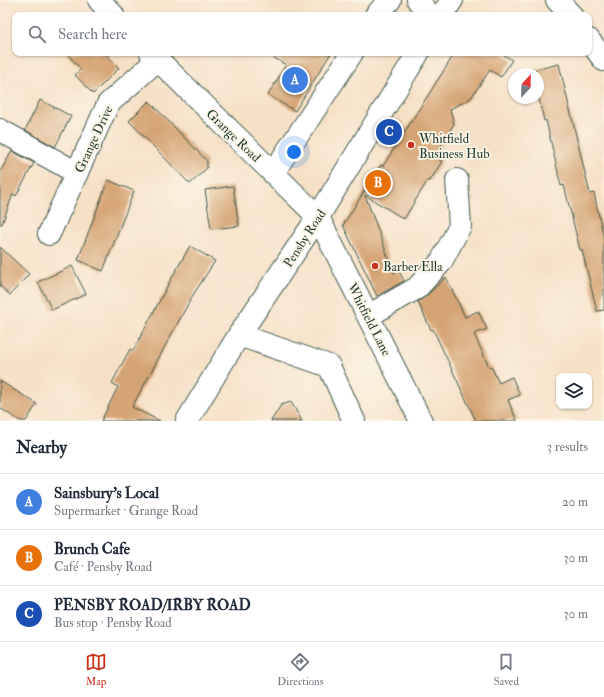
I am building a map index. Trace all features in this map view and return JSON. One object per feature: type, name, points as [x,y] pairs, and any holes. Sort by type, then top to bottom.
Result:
[{"type":"street","points":[[99,0],[110,12]]},
{"type":"street","points":[[379,12],[390,0]]},
{"type":"street","points":[[418,0],[427,12]]},
{"type":"street","points":[[444,12],[452,0]]},
{"type":"street","points":[[557,0],[568,12]]},
{"type":"street","points":[[592,44],[604,60]]},
{"type":"street","name":"Grange Road","points":[[154,56],[318,217]]},
{"type":"street","name":"Grange Drive","points":[[49,234],[108,104],[154,56]]},
{"type":"street","points":[[273,173],[350,56]]},
{"type":"street","name":"Pensby Road","points":[[187,421],[240,335],[318,217],[416,56]]},
{"type":"street","points":[[0,130],[76,173]]},
{"type":"street","points":[[368,316],[417,288],[441,262],[460,226],[457,180]]},
{"type":"street","name":"Whitfield Lane","points":[[318,217],[421,421]]},
{"type":"street","points":[[240,335],[329,366],[354,421]]},
{"type":"building","points":[[69,56],[108,56],[119,68],[93,94],[75,75],[81,69]]},
{"type":"building","points":[[271,56],[329,56],[295,111],[268,95],[286,65]]},
{"type":"building","points":[[453,56],[506,56],[512,60],[501,77],[490,70],[470,99],[450,109],[454,124],[434,157],[442,161],[430,181],[428,180],[404,219],[365,195],[394,273],[399,271],[404,281],[377,296],[343,225],[381,165],[383,166]]},
{"type":"building","points":[[559,64],[590,194],[594,193],[604,239],[604,310],[597,311],[564,185],[561,186],[546,120],[544,121],[540,104],[544,104],[544,68],[542,68]]},
{"type":"building","points":[[40,100],[71,116],[55,147],[25,130]]},
{"type":"building","points":[[149,101],[207,161],[207,168],[190,184],[129,121]]},
{"type":"building","points":[[12,151],[34,163],[16,196],[13,194],[2,224],[0,224],[0,172]]},
{"type":"building","points":[[108,180],[134,191],[103,271],[78,260]]},
{"type":"building","points":[[233,186],[239,226],[211,229],[205,190]]},
{"type":"building","points":[[190,246],[215,261],[193,295],[132,407],[160,421],[101,421],[118,387],[112,383],[130,349],[133,351]]},
{"type":"building","points":[[0,247],[29,274],[10,295],[0,286]]},
{"type":"building","points":[[72,266],[86,294],[52,310],[38,282]]},
{"type":"building","points":[[446,277],[465,317],[478,311],[487,329],[474,334],[489,367],[491,366],[499,383],[512,377],[520,395],[508,400],[517,421],[476,421],[433,329],[431,330],[418,302]]},
{"type":"building","points":[[0,381],[37,404],[26,421],[20,421],[0,408]]},
{"type":"building","points":[[291,402],[302,421],[271,421],[281,405]]},
{"type":"place","name":"Sainsbury's Local","points":[[295,80]]},
{"type":"place","name":"PENSBY ROAD/IRBY ROAD","points":[[389,132]]},
{"type":"place","name":"Whitfield Business Hub","points":[[411,145]]},
{"type":"place","name":"Brunch Cafe","points":[[378,183]]},
{"type":"place","name":"Barber Ella","points":[[375,266]]}]
